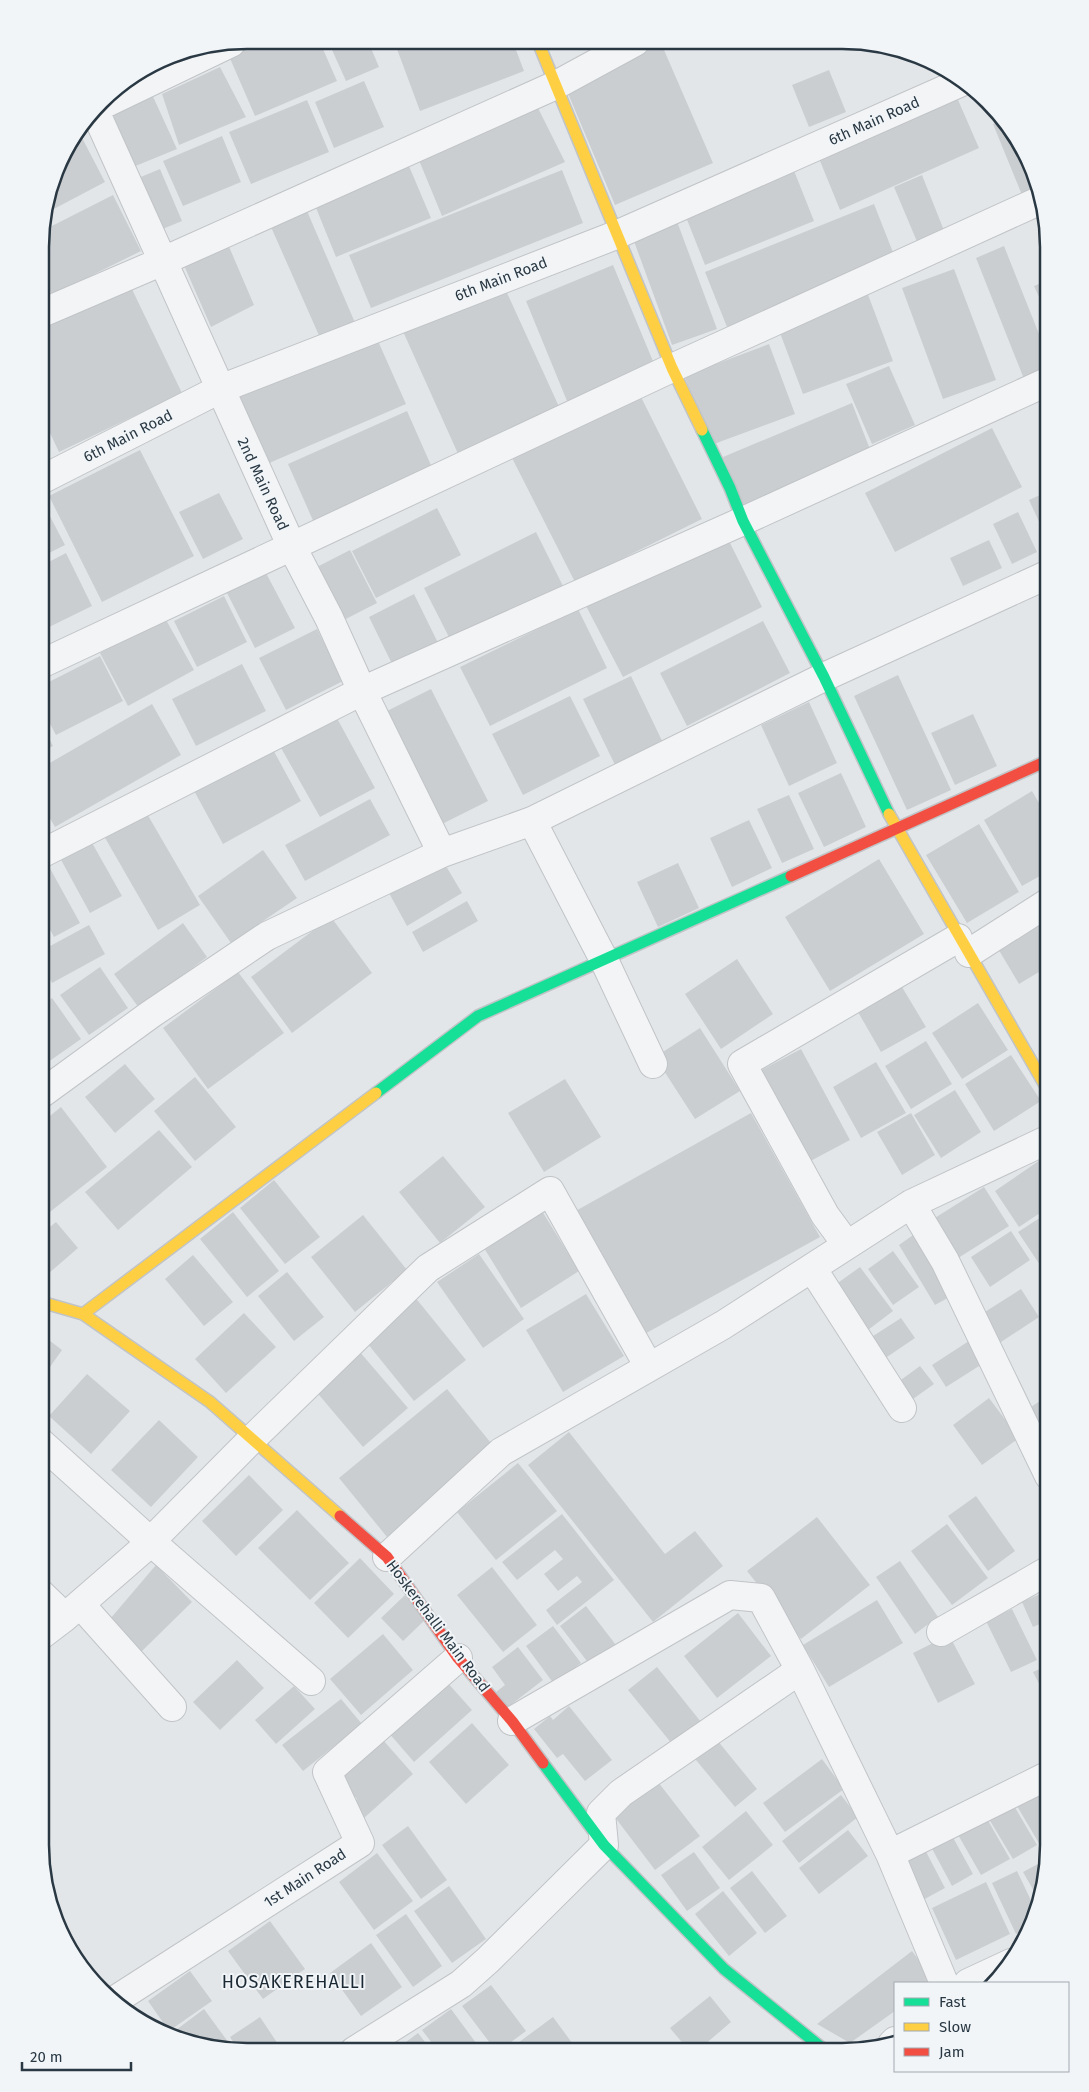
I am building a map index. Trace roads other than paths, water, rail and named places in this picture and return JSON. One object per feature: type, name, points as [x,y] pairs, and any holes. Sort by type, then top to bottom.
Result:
[{"type":"street","points":[[541,49],[672,368],[730,488],[743,522],[824,677],[896,829],[1040,1077]]},
{"type":"street","points":[[49,310],[556,85],[622,49]]},
{"type":"street","points":[[115,99],[212,52]]},
{"type":"street","name":"6th Main Road","points":[[49,476],[220,389],[616,235],[956,85]]},
{"type":"street","name":"2nd Main Road","points":[[98,116],[292,545],[442,852]]},
{"type":"street","points":[[49,660],[672,368],[1035,203]]},
{"type":"street","points":[[49,850],[362,691],[743,522],[1040,385]]},
{"type":"street","points":[[49,1088],[151,1014],[267,936],[442,852],[532,821],[824,677],[1040,578]]},
{"type":"street","points":[[83,1314],[478,1016],[1040,764]]},
{"type":"street","points":[[532,821],[604,960],[653,1064]]},
{"type":"street","points":[[846,1245],[825,1215],[742,1064],[1040,907]]},
{"type":"street","points":[[387,1557],[502,1452],[723,1325],[911,1204],[1040,1142]]},
{"type":"street","points":[[49,1629],[150,1541],[428,1268],[550,1191],[649,1367]]},
{"type":"street","points":[[911,1204],[945,1261],[1040,1457]]},
{"type":"street","points":[[812,1268],[902,1408]]},
{"type":"street","name":"Hoskerehalli Main Road","points":[[49,1304],[83,1314],[210,1402],[387,1557],[458,1658],[512,1721],[604,1845],[724,1969],[816,2043]]},
{"type":"street","points":[[49,1450],[311,1681]]},
{"type":"street","points":[[942,1632],[1040,1575]]},
{"type":"street","points":[[512,1721],[730,1595],[761,1598],[800,1670],[890,1854],[944,1982]]},
{"type":"street","points":[[49,1598],[73,1610],[172,1707]]},
{"type":"street","name":"1st Main Road","points":[[120,1997],[360,1843],[327,1772],[458,1658]]},
{"type":"street","points":[[367,2043],[461,1984],[488,1960],[604,1845],[601,1813],[621,1793],[800,1670]]},
{"type":"street","points":[[890,1854],[1040,1780]]},
{"type":"street","points":[[970,1982],[996,1970]]},
{"type":"district","name":"HOSAKEREHALLI","points":[[294,1982]]}]
